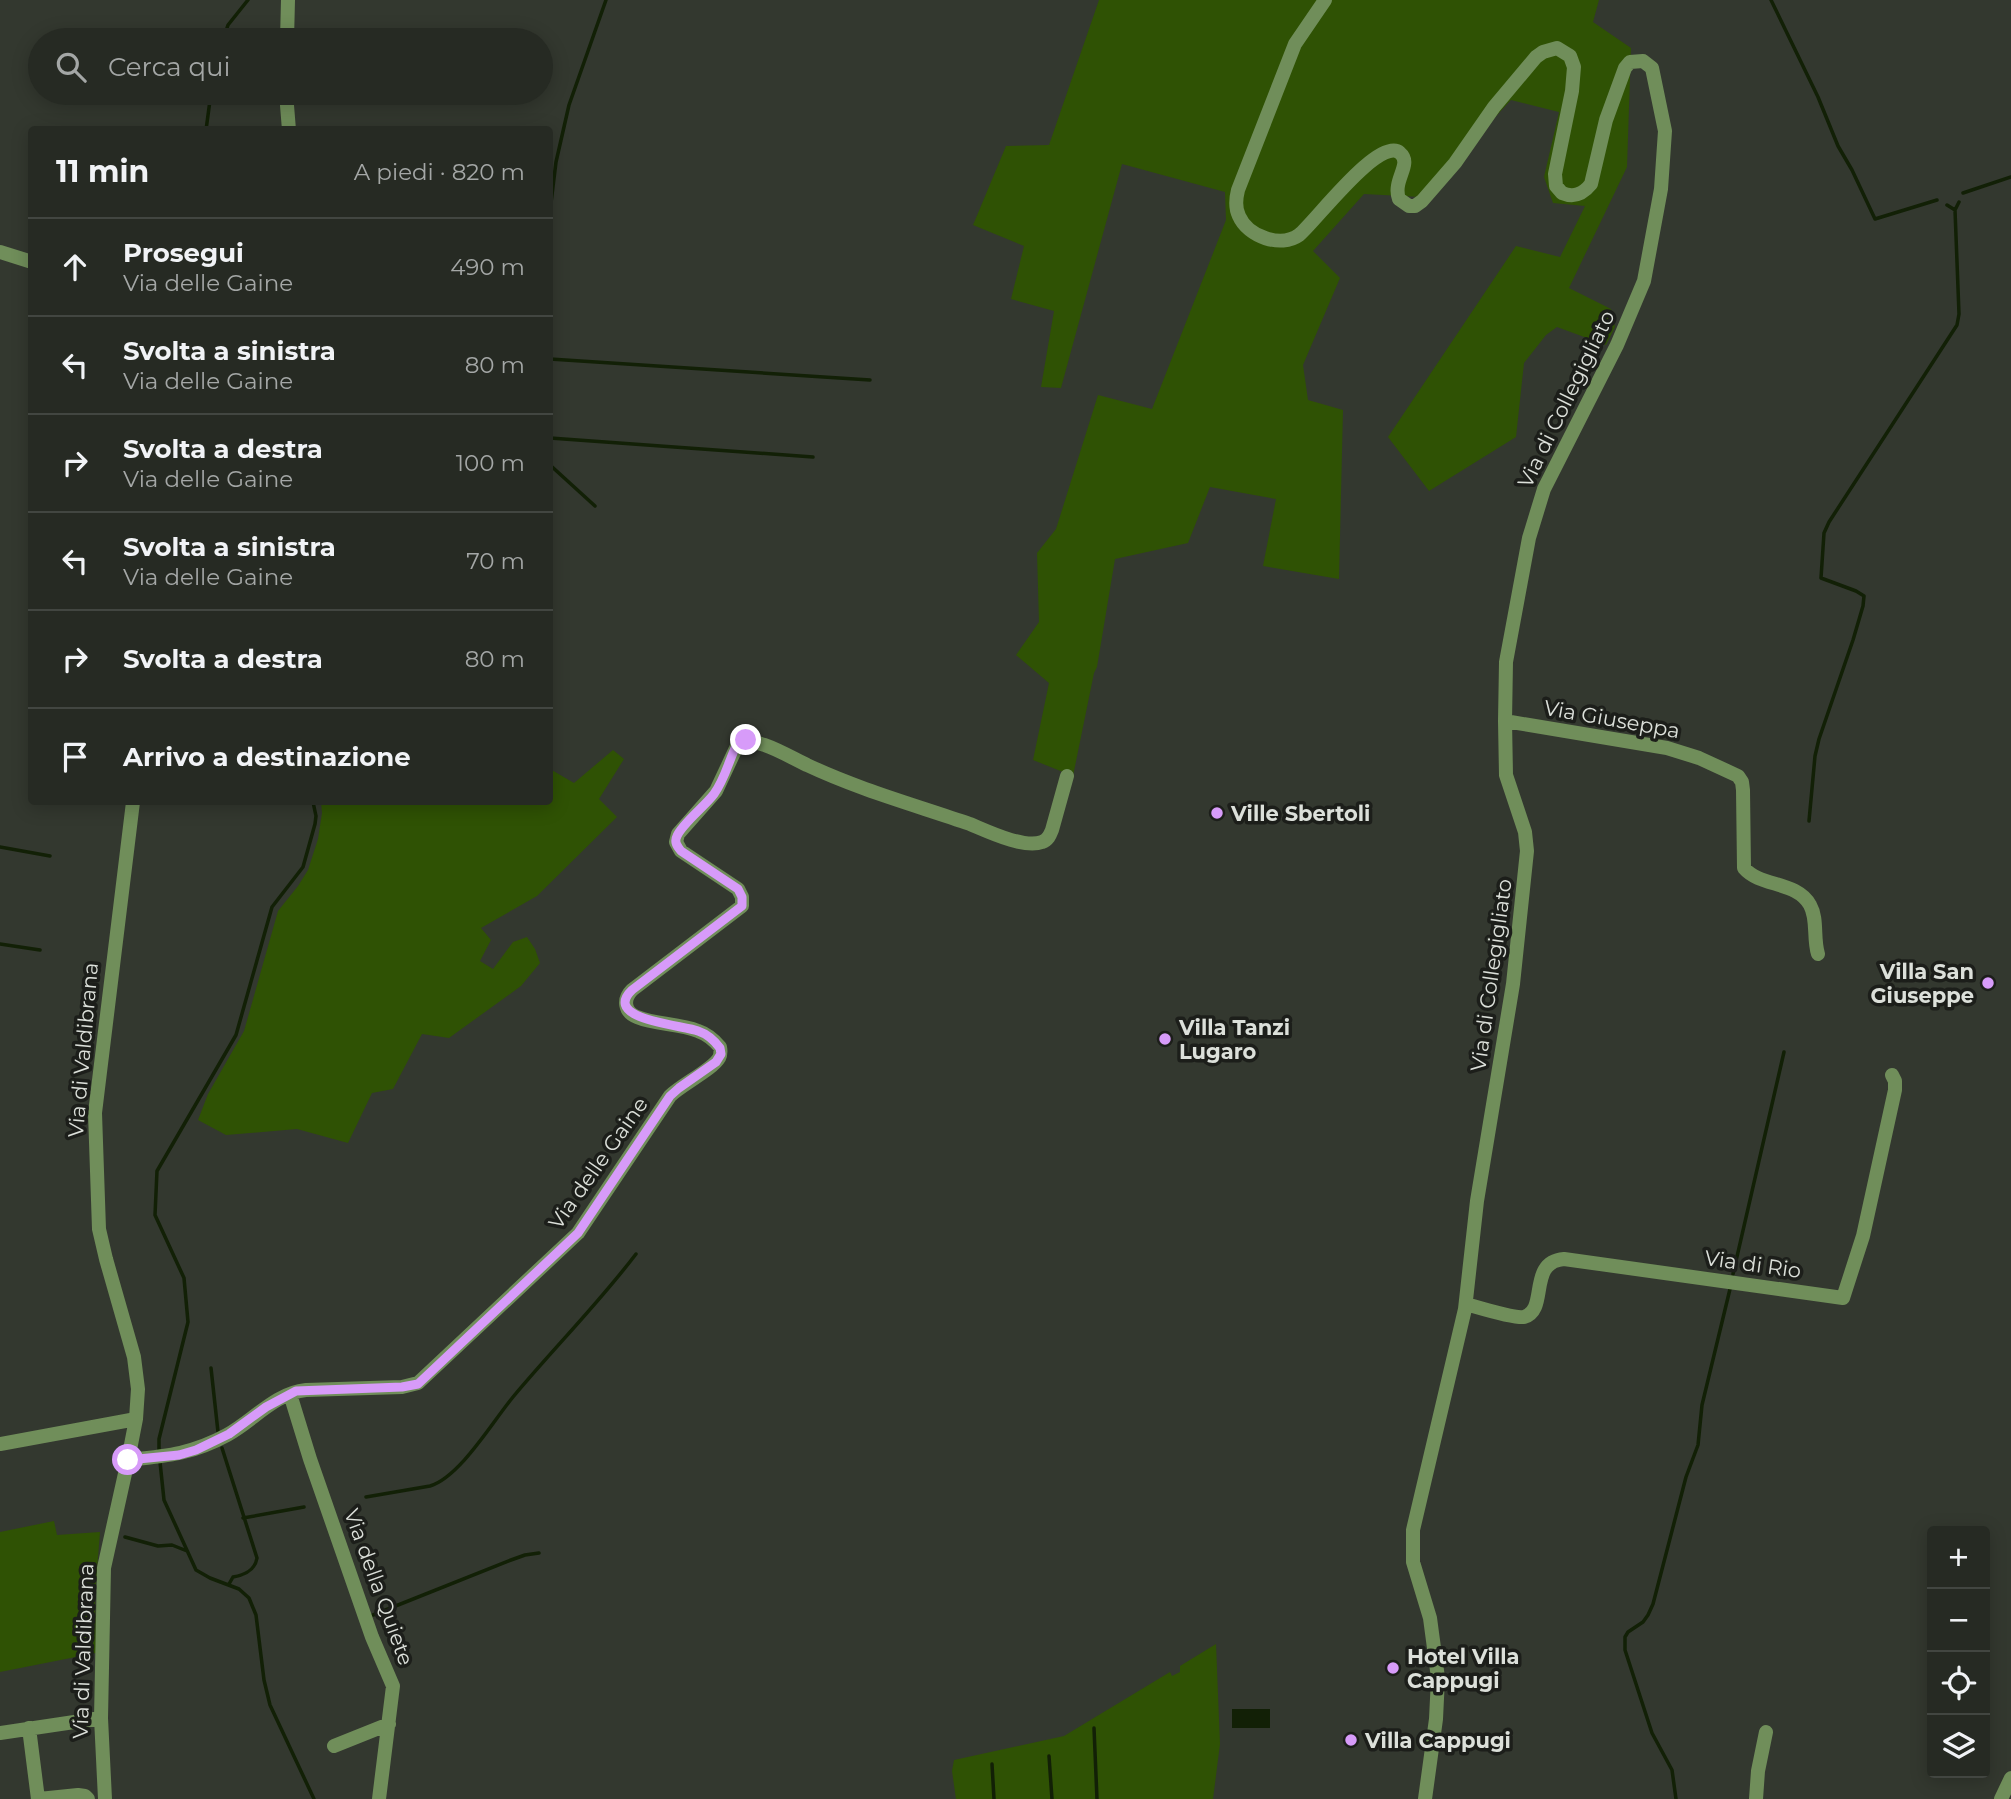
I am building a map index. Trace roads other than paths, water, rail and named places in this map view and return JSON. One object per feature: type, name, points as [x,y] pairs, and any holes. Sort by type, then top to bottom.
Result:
[{"type":"street","points":[[287,28],[288,0]]},
{"type":"street","name":"Via di Collegigliato","points":[[1325,0],[1295,44],[1238,190],[1239,217],[1247,226],[1268,239],[1281,241],[1301,233],[1358,172],[1377,156],[1390,150],[1396,150],[1404,159],[1396,187],[1399,199],[1409,206],[1419,204],[1455,163],[1494,107],[1543,52],[1557,48],[1570,56],[1574,67],[1572,92],[1555,180],[1562,193],[1570,196],[1581,194],[1593,178],[1606,120],[1625,68],[1630,62],[1646,62],[1652,68],[1663,115],[1665,151],[1661,189],[1644,281],[1628,320],[1544,489],[1529,538],[1506,662],[1506,775],[1525,832],[1527,859],[1513,984],[1477,1201],[1466,1304],[1413,1530],[1412,1552],[1430,1618],[1438,1678],[1436,1720],[1425,1799]]},
{"type":"street","points":[[287,105],[289,126]]},
{"type":"street","points":[[0,252],[28,261]]},
{"type":"street","name":"Via Giuseppa","points":[[1505,721],[1667,748],[1699,758],[1738,776],[1743,790],[1744,868],[1755,877],[1799,893],[1807,900],[1813,912],[1814,940],[1818,954]]},
{"type":"street","name":"Via delle Gaine","points":[[128,1460],[190,1452],[216,1441],[290,1394],[306,1390],[366,1388],[410,1394],[421,1387],[429,1374],[578,1233],[670,1096],[719,1059],[720,1048],[709,1036],[685,1027],[639,1018],[629,1012],[626,996],[743,904],[736,887],[678,848],[676,839],[721,782],[737,744],[746,740],[766,746],[865,791],[1028,843],[1042,842],[1049,837],[1067,776]]},
{"type":"street","name":"Via di Valdibrana","points":[[104,1799],[101,1718],[104,1568],[136,1419],[138,1389],[136,1366],[99,1229],[94,1127],[133,805]]},
{"type":"street","name":"Via di Rio","points":[[1466,1304],[1517,1317],[1526,1316],[1534,1310],[1545,1269],[1551,1262],[1564,1259],[1843,1298],[1863,1236],[1892,1103],[1895,1084],[1892,1074]]},
{"type":"street","name":"Via della Quiete","points":[[290,1394],[307,1450],[393,1690],[379,1799]]},
{"type":"street","points":[[0,1444],[136,1419]]},
{"type":"street","points":[[0,1733],[101,1718]]},
{"type":"street","points":[[334,1746],[389,1724]]},
{"type":"street","points":[[29,1728],[39,1799],[82,1795],[88,1799]]},
{"type":"street","points":[[1756,1799],[1758,1771],[1766,1732]]},
{"type":"street","points":[[2001,1799],[2011,1779]]},
{"type":"waterway","points":[[227,28],[248,0]]},
{"type":"waterway","points":[[553,186],[569,105],[606,0]]},
{"type":"waterway","points":[[1771,0],[1818,97],[1838,146],[1875,219],[1937,200]]},
{"type":"waterway","points":[[207,126],[209,105]]},
{"type":"waterway","points":[[1963,193],[2011,177]]},
{"type":"waterway","points":[[1809,821],[1819,739],[1853,640],[1864,596],[1821,578],[1824,533],[1957,325],[1959,314],[1955,210],[1959,202]]},
{"type":"waterway","points":[[1947,205],[1955,210]]},
{"type":"waterway","points":[[553,359],[870,380]]},
{"type":"waterway","points":[[553,438],[813,457]]},
{"type":"waterway","points":[[553,468],[595,506]]},
{"type":"waterway","points":[[159,1454],[159,1439],[188,1322],[184,1278],[155,1215],[157,1171],[236,1035],[272,907],[303,867],[315,824],[314,805]]},
{"type":"waterway","points":[[0,847],[50,856]]},
{"type":"waterway","points":[[0,944],[40,950]]},
{"type":"waterway","points":[[1733,1274],[1784,1052]]},
{"type":"waterway","points":[[366,1497],[430,1486],[453,1472],[513,1397],[636,1254]]},
{"type":"waterway","points":[[1676,1799],[1672,1770],[1652,1733],[1625,1650],[1625,1637],[1643,1622],[1653,1604],[1686,1477],[1698,1445],[1702,1405],[1730,1289]]},
{"type":"waterway","points":[[211,1368],[218,1432]]},
{"type":"waterway","points":[[222,1448],[257,1558],[251,1569],[245,1574],[233,1577],[229,1584]]},
{"type":"waterway","points":[[160,1462],[164,1500],[196,1570],[239,1589],[249,1598],[256,1615],[270,1705],[314,1799]]},
{"type":"waterway","points":[[243,1518],[304,1507]]},
{"type":"waterway","points":[[125,1537],[158,1546],[172,1545],[187,1551]]},
{"type":"waterway","points":[[373,1615],[511,1560],[539,1553]]},
{"type":"waterway","points":[[1094,1728],[1097,1799]]},
{"type":"waterway","points":[[1049,1756],[1052,1799]]},
{"type":"waterway","points":[[992,1764],[994,1799]]},
{"type":"place","name":"Ville Sbertoli","points":[[1217,813]]},
{"type":"place","name":"Villa San Giuseppe","points":[[1988,983]]},
{"type":"place","name":"Villa Tanzi Lugaro","points":[[1165,1039]]},
{"type":"place","name":"Hotel Villa Cappugi","points":[[1393,1668]]},
{"type":"place","name":"Villa Cappugi","points":[[1351,1740]]}]
